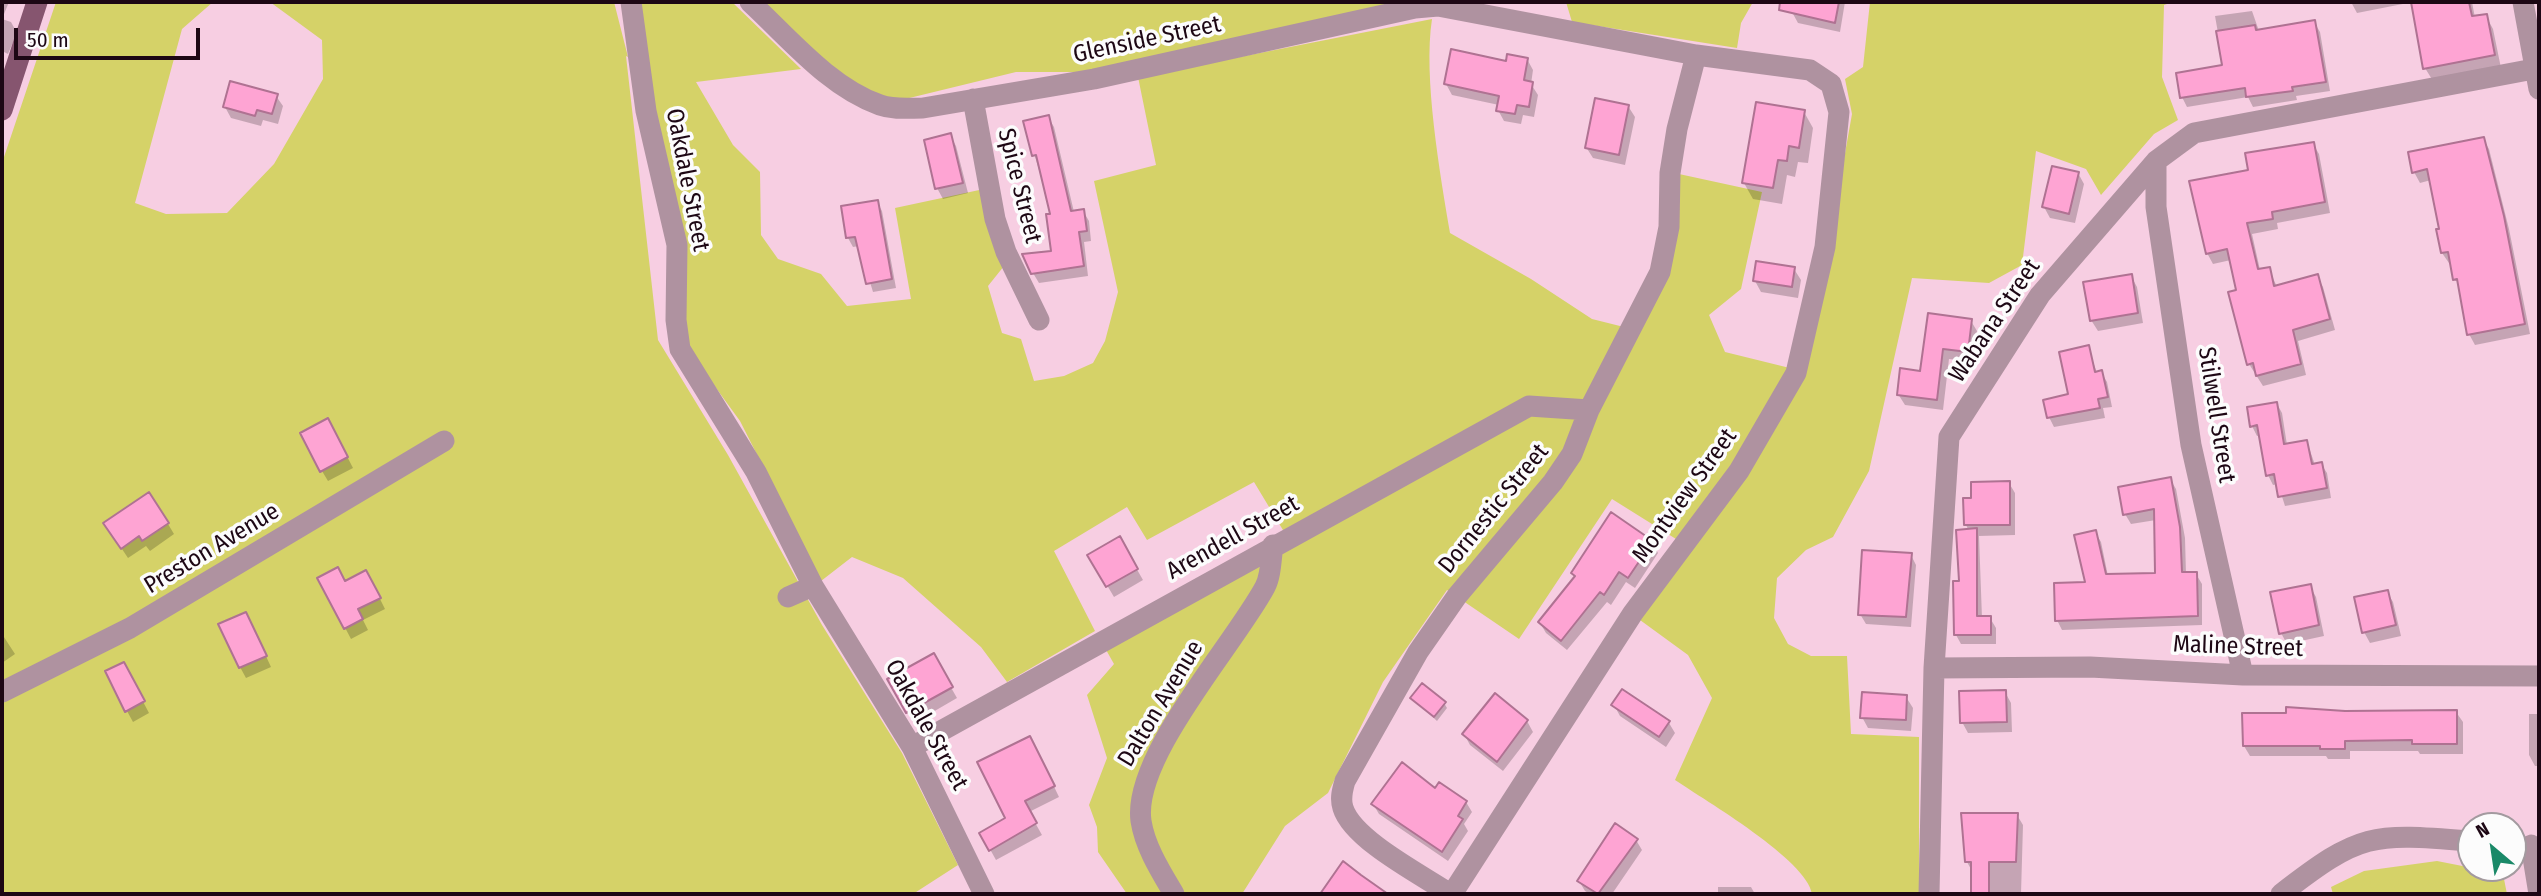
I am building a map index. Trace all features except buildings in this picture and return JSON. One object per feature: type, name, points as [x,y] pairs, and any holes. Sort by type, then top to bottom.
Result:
[{"type":"main road","points":[[2,110],[37,2]]},
{"type":"street","name":"Oakdale Street","points":[[631,2],[646,111],[677,245],[676,320],[680,349],[756,472],[813,586],[912,747],[984,894]]},
{"type":"street","name":"Glenside Street","points":[[750,2],[828,74],[863,98],[899,109],[1094,79],[1415,8],[1438,6],[1696,55],[1810,71],[1831,84]]},
{"type":"street","points":[[2522,2],[2538,75]]},
{"type":"street","name":"Dornestic Street","points":[[1451,894],[1362,834],[1349,821],[1341,796],[1345,781],[1434,630],[1572,454],[1589,410],[1660,272],[1669,227],[1670,173],[1677,129],[1696,55]]},
{"type":"street","name":"Wabana Street","points":[[1929,894],[1934,668],[1949,437],[2040,295],[2156,161],[2185,138],[2205,130],[2538,75]]},
{"type":"street","name":"Montview Street","points":[[1451,894],[1633,613],[1739,471],[1796,373],[1812,316],[1825,247],[1839,127],[1837,97],[1831,84]]},
{"type":"street","name":"Spice Street","points":[[973,99],[995,219],[1006,253],[1040,320]]},
{"type":"street","name":"Stilwell Street","points":[[2156,161],[2156,207],[2191,445],[2243,675]]},
{"type":"street","name":"Arendell Street","points":[[912,747],[1273,545],[1529,406],[1589,410]]},
{"type":"street","name":"Preston Avenue","points":[[2,692],[130,628],[444,441]]},
{"type":"street","name":"Dalton Avenue","points":[[1174,894],[1157,865],[1141,822],[1141,791],[1155,757],[1267,584],[1273,545]]},
{"type":"street","points":[[788,597],[813,586]]},
{"type":"street","name":"Maline Street","points":[[1934,668],[2090,667],[2243,675],[2539,677]]},
{"type":"street","points":[[2281,894],[2338,852],[2373,838],[2393,835],[2457,840]]},
{"type":"street","points":[[2528,845],[2539,894]]},
{"type":"shaded area","points":[[56,2],[213,2],[182,29],[135,203],[166,214],[227,213],[274,164],[323,79],[322,40],[270,2],[614,2],[628,57],[626,56],[658,340],[728,455],[822,625],[902,753],[958,865],[913,894],[2,894],[2,163]]},
{"type":"shaded area","points":[[639,2],[732,2],[801,69],[696,82],[733,145],[760,172],[761,235],[778,259],[821,274],[847,306],[911,299],[895,208],[984,189],[1004,266],[988,286],[1002,333],[1021,339],[1034,381],[1064,376],[1093,363],[1105,341],[1118,292],[1094,181],[1156,165],[1138,77],[1432,19],[1431,96],[1450,233],[1531,279],[1592,319],[1640,331],[1679,174],[1762,192],[1741,289],[1709,315],[1725,352],[1806,372],[1852,114],[1845,79],[1863,67],[1870,2],[2173,2],[2164,5],[2162,77],[2178,120],[2154,134],[2101,195],[2086,169],[2036,151],[2022,265],[1989,283],[1912,278],[1869,471],[1833,537],[1806,550],[1777,578],[1774,618],[1788,644],[1811,656],[1847,656],[1851,734],[1919,737],[1919,894],[1812,894],[1806,880],[1775,849],[1731,816],[1675,780],[1712,698],[1688,655],[1640,620],[1692,549],[1612,499],[1519,639],[1447,590],[1383,682],[1328,793],[1285,826],[1242,894],[1127,894],[1098,852],[1097,827],[1089,805],[1107,758],[1087,695],[1114,664],[1105,648],[1292,545],[1254,482],[1147,540],[1127,507],[1054,551],[1095,631],[1007,682],[981,647],[903,578],[852,557],[821,581],[740,421],[684,344]]},
{"type":"shaded area","points":[[764,2],[1398,2],[1081,72],[1016,72],[897,101],[863,90],[829,66]]},
{"type":"shaded area","points":[[1566,2],[1753,2],[1741,23],[1737,48],[1572,22]]},
{"type":"shaded area","points":[[2437,861],[2457,865],[2457,882],[2505,882],[2507,894],[2333,894],[2331,887],[2364,871]]}]
